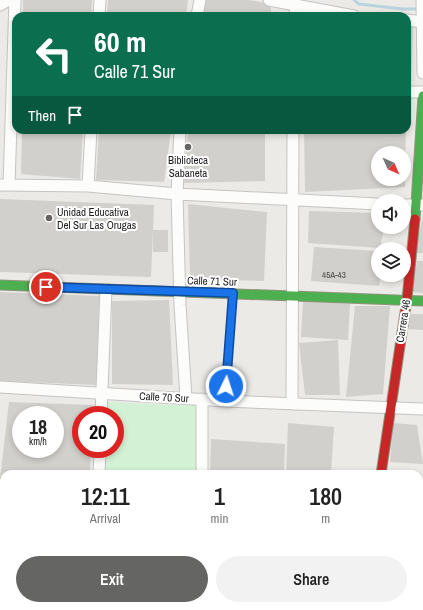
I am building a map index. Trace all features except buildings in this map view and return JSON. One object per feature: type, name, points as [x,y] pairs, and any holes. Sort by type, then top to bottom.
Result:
[{"type":"street","points":[[0,5],[9,0]]},
{"type":"street","points":[[14,12],[15,0]]},
{"type":"street","points":[[99,12],[100,0]]},
{"type":"street","points":[[198,12],[200,0]]},
{"type":"street","points":[[269,0],[295,11],[307,12]]},
{"type":"street","points":[[411,17],[421,8]]},
{"type":"street","points":[[421,8],[423,73]]},
{"type":"street","points":[[12,50],[4,185],[88,186],[176,194],[371,204]]},
{"type":"street","points":[[411,92],[423,92]]},
{"type":"street","name":"Carrera 46","points":[[382,470],[390,407],[420,205],[423,96]]},
{"type":"street","points":[[88,186],[92,134]]},
{"type":"street","points":[[180,134],[176,194],[186,398]]},
{"type":"street","points":[[292,404],[293,134]]},
{"type":"street","name":"Calle 71 Sur","points":[[0,285],[423,301]]},
{"type":"street","points":[[101,406],[106,289]]},
{"type":"street","name":"Calle 70 Sur","points":[[0,387],[225,401],[423,409]]},
{"type":"street","points":[[202,399],[202,470]]},
{"type":"street","points":[[99,470],[100,458]]},
{"type":"lane","points":[[225,401],[233,293]]},
{"type":"green space","points":[[107,402],[198,406],[197,470],[105,470],[106,458],[124,458],[124,406],[107,406]]},
{"type":"waterway","points":[[354,0],[359,4],[403,9],[420,9]]},
{"type":"traffic: fast","points":[[415,219],[423,96]]},
{"type":"traffic: fast","points":[[0,285],[423,301]]},
{"type":"traffic: jam","points":[[382,470],[407,299],[415,219]]},
{"type":"place","name":"Biblioteca Sabaneta","points":[[188,147]]},
{"type":"place","name":"Unidad Educativa Del Sur Las Orugas","points":[[49,218]]},
{"type":"route","points":[[46,287],[233,293],[226,386]]}]
